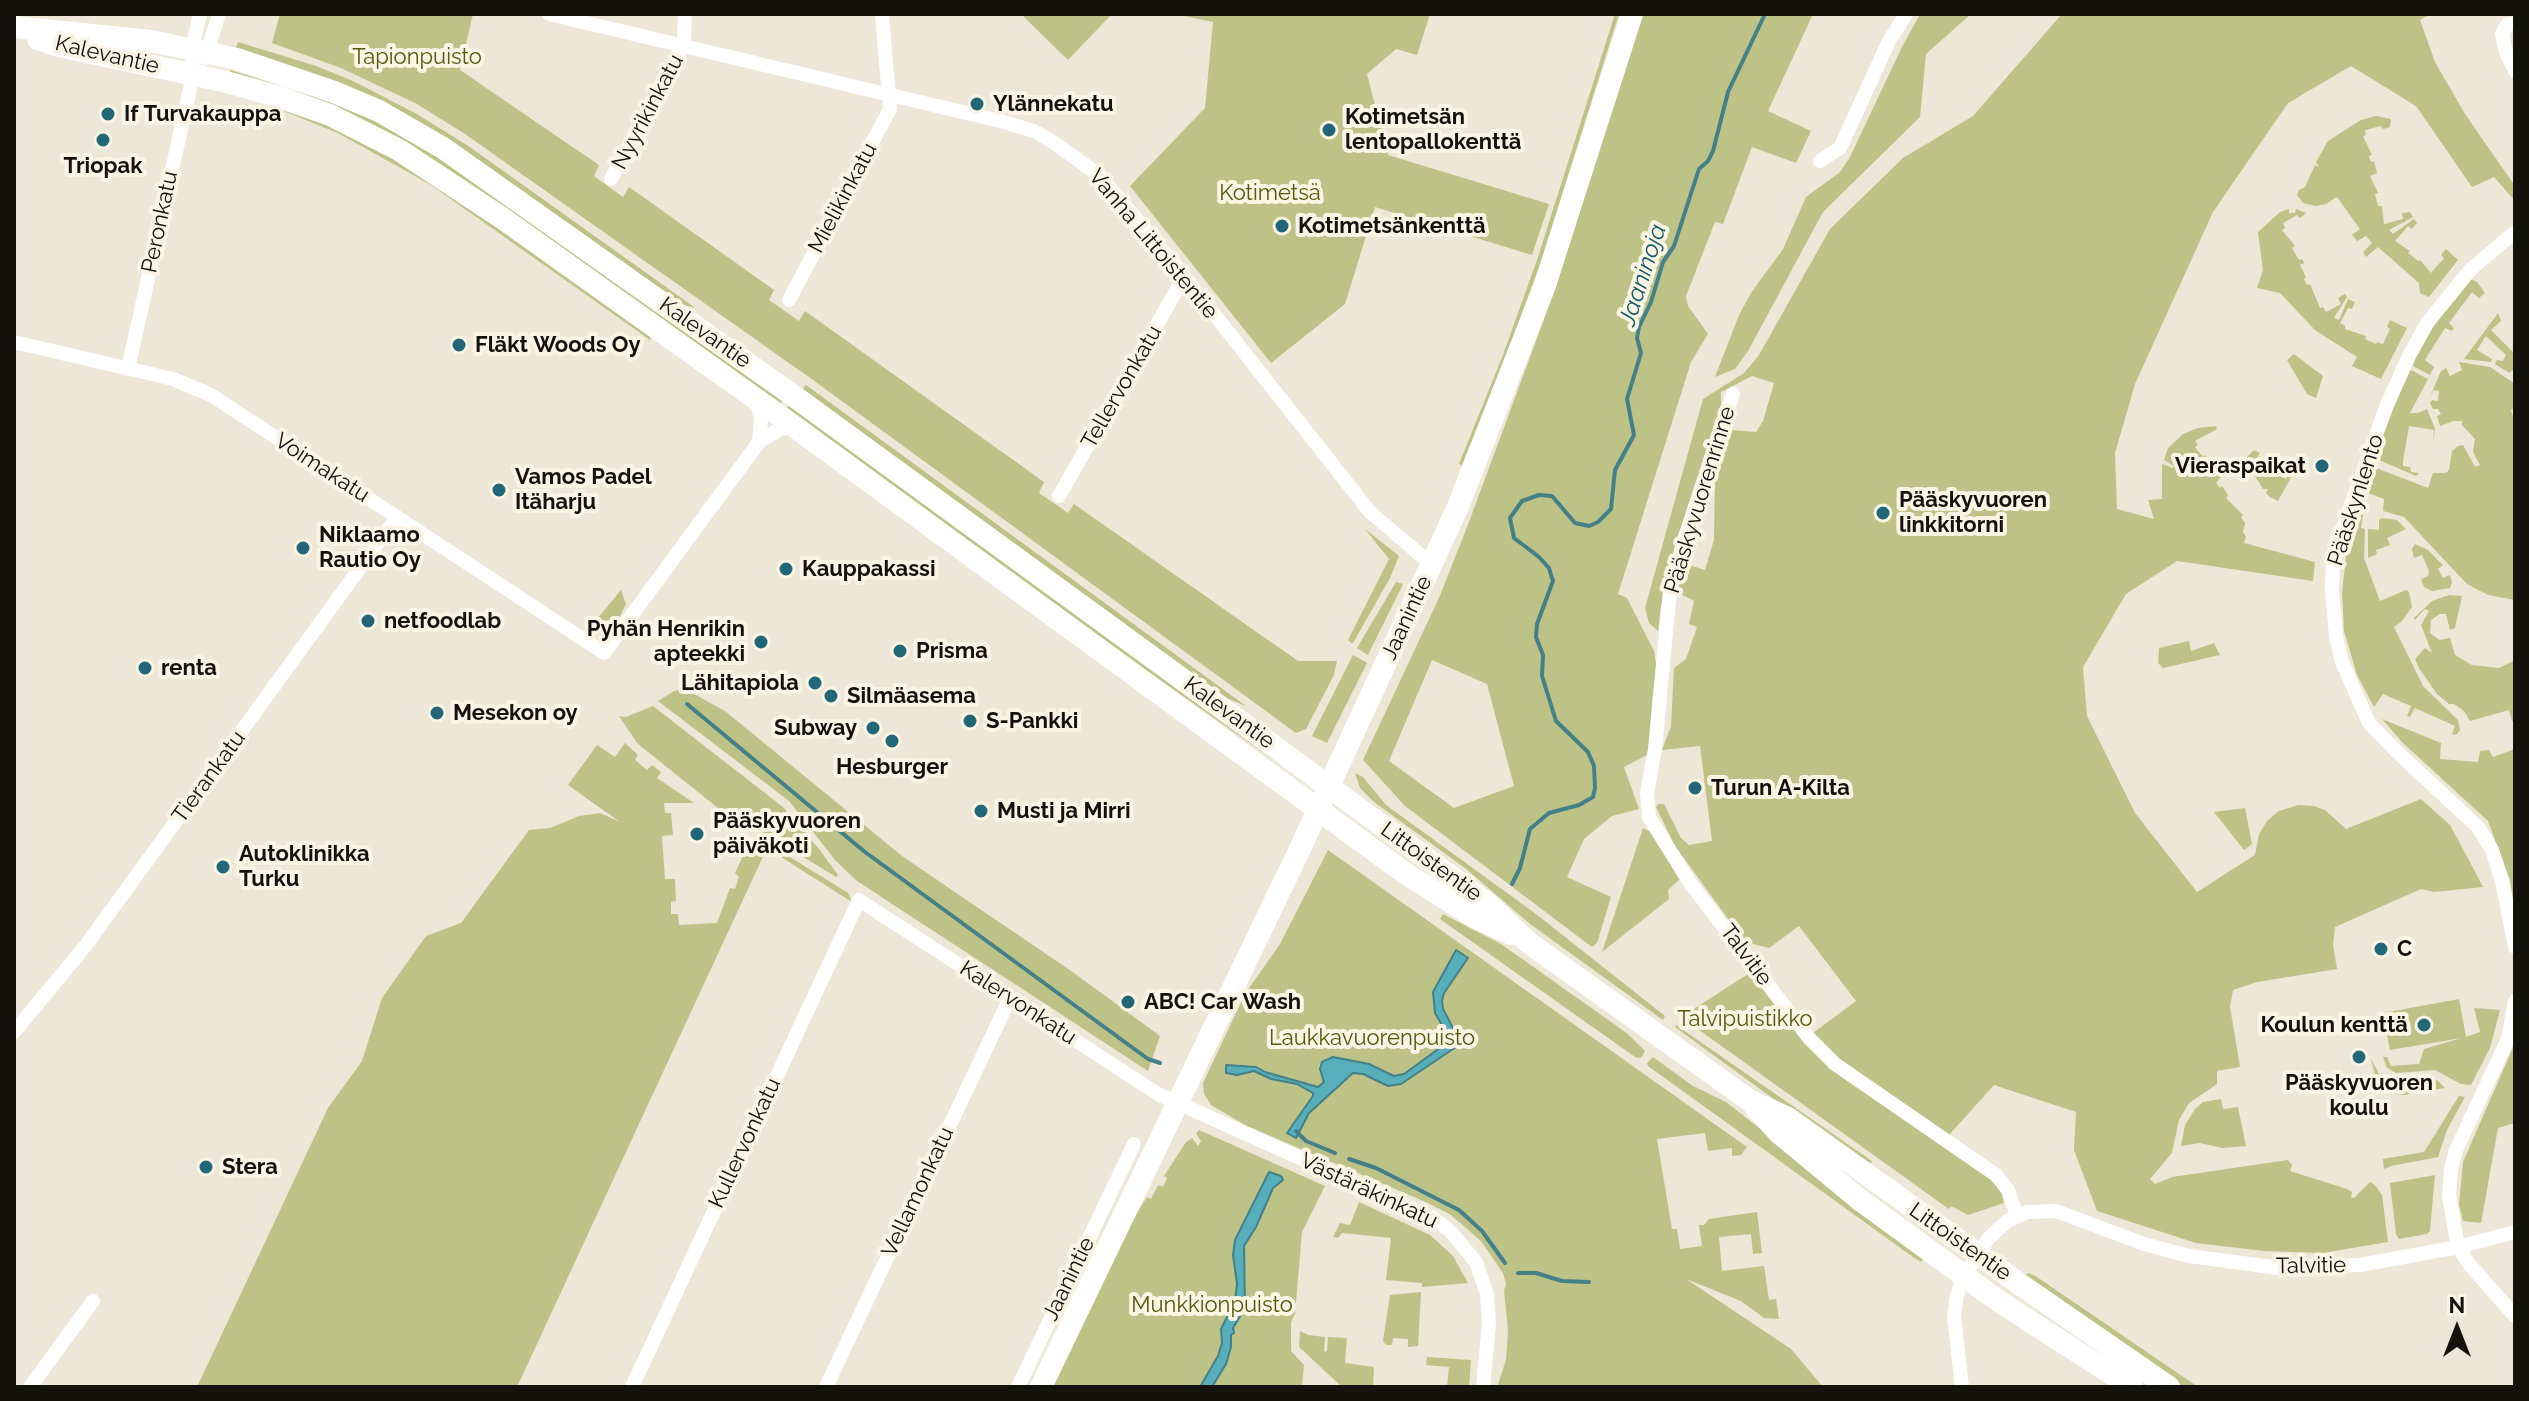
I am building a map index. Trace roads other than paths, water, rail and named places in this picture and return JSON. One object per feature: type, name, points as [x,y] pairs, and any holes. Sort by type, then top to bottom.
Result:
[{"type":"main road","name":"Jaanintie","points":[[1041,1387],[1121,1196],[1179,1103],[1318,811],[1487,437],[1545,285],[1632,14]]},
{"type":"main road","name":"Kalevantie","points":[[14,29],[151,41],[200,51],[289,75],[379,111],[443,148],[804,403],[1328,786]]},
{"type":"main road","name":"Kalevantie","points":[[14,29],[59,46],[280,97],[367,132],[399,150],[502,218],[756,399],[1318,811]]},
{"type":"main road","name":"Littoistentie","points":[[1328,786],[1487,903],[1529,943],[1749,1100],[1788,1118],[2169,1387]]},
{"type":"main road","name":"Littoistentie","points":[[1318,811],[1474,917],[1529,943]]},
{"type":"main road","name":"Littoistentie","points":[[1749,1100],[1779,1133],[1848,1190],[1964,1276],[2076,1353],[2132,1387]]},
{"type":"street","name":"Peronkatu","points":[[200,14],[200,51]]},
{"type":"street","name":"Peronkatu","points":[[128,369],[193,75],[200,51],[219,14]]},
{"type":"street","name":"Vanha Littoistentie","points":[[549,14],[684,44],[1034,131],[1053,142],[1099,175],[1370,512],[1431,564]]},
{"type":"street","points":[[684,44],[685,14]]},
{"type":"street","points":[[882,14],[889,95]]},
{"type":"street","points":[[1820,161],[1840,148],[1889,41],[1906,14]]},
{"type":"street","points":[[2515,23],[2507,25],[2502,34],[2515,71]]},
{"type":"street","name":"Nyyrikinkatu","points":[[611,179],[684,44]]},
{"type":"street","name":"Mielikinkatu","points":[[789,300],[890,109],[889,95]]},
{"type":"street","name":"Pääskynlento","points":[[2515,232],[2471,269],[2427,323],[2409,356],[2386,407],[2341,533],[2333,563],[2332,589],[2336,637],[2342,662],[2369,723],[2478,827],[2492,850],[2499,871],[2515,947]]},
{"type":"street","name":"Tellervonkatu","points":[[1059,496],[1184,277]]},
{"type":"street","name":"Voimakatu","points":[[14,342],[173,379],[211,395],[604,653],[759,442]]},
{"type":"street","name":"Pääskyvuorenrinne","points":[[1655,749],[1670,590],[1733,394]]},
{"type":"street","points":[[756,399],[761,419],[759,442]]},
{"type":"street","points":[[759,442],[792,426]]},
{"type":"street","name":"Tierankatu","points":[[14,1032],[86,945],[397,517]]},
{"type":"street","name":"Talvitie","points":[[1655,749],[1647,793],[1649,817],[1690,883],[1809,1038],[1835,1064],[1996,1175],[2008,1190],[2017,1215],[2035,1210],[2056,1211],[2144,1244],[2189,1256],[2279,1268],[2360,1265],[2458,1247],[2515,1232]]},
{"type":"street","name":"Kalervonkatu","points":[[859,900],[1158,1094],[1179,1103]]},
{"type":"street","name":"Kullervonkatu","points":[[632,1387],[859,900]]},
{"type":"street","name":"Vellamonkatu","points":[[826,1387],[1010,998]]},
{"type":"street","points":[[2515,1001],[2508,1039],[2464,1131],[2451,1169],[2450,1212],[2458,1247],[2515,1316]]},
{"type":"street","name":"Västäräkinkatu","points":[[1179,1103],[1433,1218],[1450,1231],[1476,1262],[1487,1294],[1489,1323],[1483,1387]]},
{"type":"street","points":[[1121,1196],[1134,1144]]},
{"type":"street","name":"Jaanintie","points":[[1018,1387],[1121,1196]]},
{"type":"street","points":[[1962,1387],[1954,1317],[1957,1295],[1977,1254],[2001,1226],[2017,1215]]},
{"type":"street","points":[[30,1387],[93,1301]]},
{"type":"water","points":[[1456,950],[1468,958],[1444,993],[1442,1001],[1456,1034],[1456,1047],[1401,1084],[1388,1086],[1363,1074],[1353,1073],[1309,1113],[1296,1138],[1287,1133],[1313,1093],[1297,1084],[1271,1079],[1254,1071],[1237,1075],[1226,1073],[1226,1065],[1256,1067],[1318,1087],[1324,1082],[1320,1069],[1322,1062],[1333,1057],[1369,1064],[1394,1076],[1404,1074],[1448,1042],[1449,1037],[1435,1013],[1433,992]]},
{"type":"water","points":[[1269,1172],[1281,1176],[1283,1180],[1273,1188],[1244,1246],[1245,1308],[1233,1328],[1226,1364],[1212,1387],[1200,1387],[1218,1356],[1222,1343],[1221,1329],[1235,1301],[1235,1240]]},
{"type":"waterway","name":"Jaaninoja","points":[[1512,884],[1520,868],[1530,829],[1549,813],[1579,805],[1593,797],[1595,788],[1594,766],[1588,752],[1556,721],[1542,676],[1543,655],[1536,637],[1537,624],[1553,581],[1549,568],[1514,538],[1510,518],[1522,501],[1539,495],[1552,496],[1575,523],[1589,526],[1611,509],[1615,470],[1634,435],[1627,399],[1641,353],[1637,338],[1639,327],[1651,302],[1663,262],[1674,246],[1699,169],[1713,151],[1728,92],[1765,14]]},
{"type":"waterway","points":[[687,704],[865,852],[1148,1059],[1160,1063]]},
{"type":"waterway","points":[[1296,1131],[1306,1141],[1335,1153]]},
{"type":"waterway","points":[[1349,1159],[1376,1168],[1459,1210],[1482,1231],[1505,1263]]},
{"type":"waterway","points":[[1518,1273],[1536,1273],[1562,1281],[1589,1282]]},
{"type":"place","name":"Ylännekatu","points":[[977,104]]},
{"type":"place","name":"If Turvakauppa","points":[[108,114]]},
{"type":"place","name":"Kotimetsän lentopallokenttä","points":[[1329,130]]},
{"type":"place","name":"Triopak","points":[[103,140]]},
{"type":"place","name":"Kotimetsänkenttä","points":[[1282,226]]},
{"type":"place","name":"Fläkt Woods Oy","points":[[459,345]]},
{"type":"place","name":"Vieraspaikat","points":[[2322,466]]},
{"type":"place","name":"Vamos Padel Itäharju","points":[[499,490]]},
{"type":"place","name":"Pääskyvuoren linkkitorni","points":[[1883,513]]},
{"type":"place","name":"Niklaamo Rautio Oy","points":[[303,548]]},
{"type":"place","name":"Kauppakassi","points":[[786,569]]},
{"type":"place","name":"netfoodlab","points":[[368,621]]},
{"type":"place","name":"Pyhän Henrikin apteekki","points":[[761,642]]},
{"type":"place","name":"Prisma","points":[[900,651]]},
{"type":"place","name":"renta","points":[[145,668]]},
{"type":"place","name":"Lähitapiola","points":[[815,683]]},
{"type":"place","name":"Silmäasema","points":[[831,696]]},
{"type":"place","name":"Mesekon oy","points":[[437,713]]},
{"type":"place","name":"S-Pankki","points":[[970,721]]},
{"type":"place","name":"Subway","points":[[873,728]]},
{"type":"place","name":"Hesburger","points":[[892,741]]},
{"type":"place","name":"Turun A-Kilta","points":[[1695,788]]},
{"type":"place","name":"Musti ja Mirri","points":[[981,811]]},
{"type":"place","name":"Pääskyvuoren päiväkoti","points":[[697,834]]},
{"type":"place","name":"Autoklinikka Turku","points":[[223,867]]},
{"type":"place","name":"C","points":[[2381,949]]},
{"type":"place","name":"ABC! Car Wash","points":[[1128,1002]]},
{"type":"place","name":"Koulun kenttä","points":[[2424,1025]]},
{"type":"place","name":"Pääskyvuoren koulu","points":[[2359,1057]]},
{"type":"place","name":"Stera","points":[[206,1167]]},
{"type":"park label","name":"Tapionpuisto","points":[[417,57]]},
{"type":"park label","name":"Kotimetsä","points":[[1270,193]]},
{"type":"park label","name":"Talvipuistikko","points":[[1745,1019]]},
{"type":"park label","name":"Laukkavuorenpuisto","points":[[1372,1038]]},
{"type":"park label","name":"Munkkionpuisto","points":[[1212,1305]]}]
